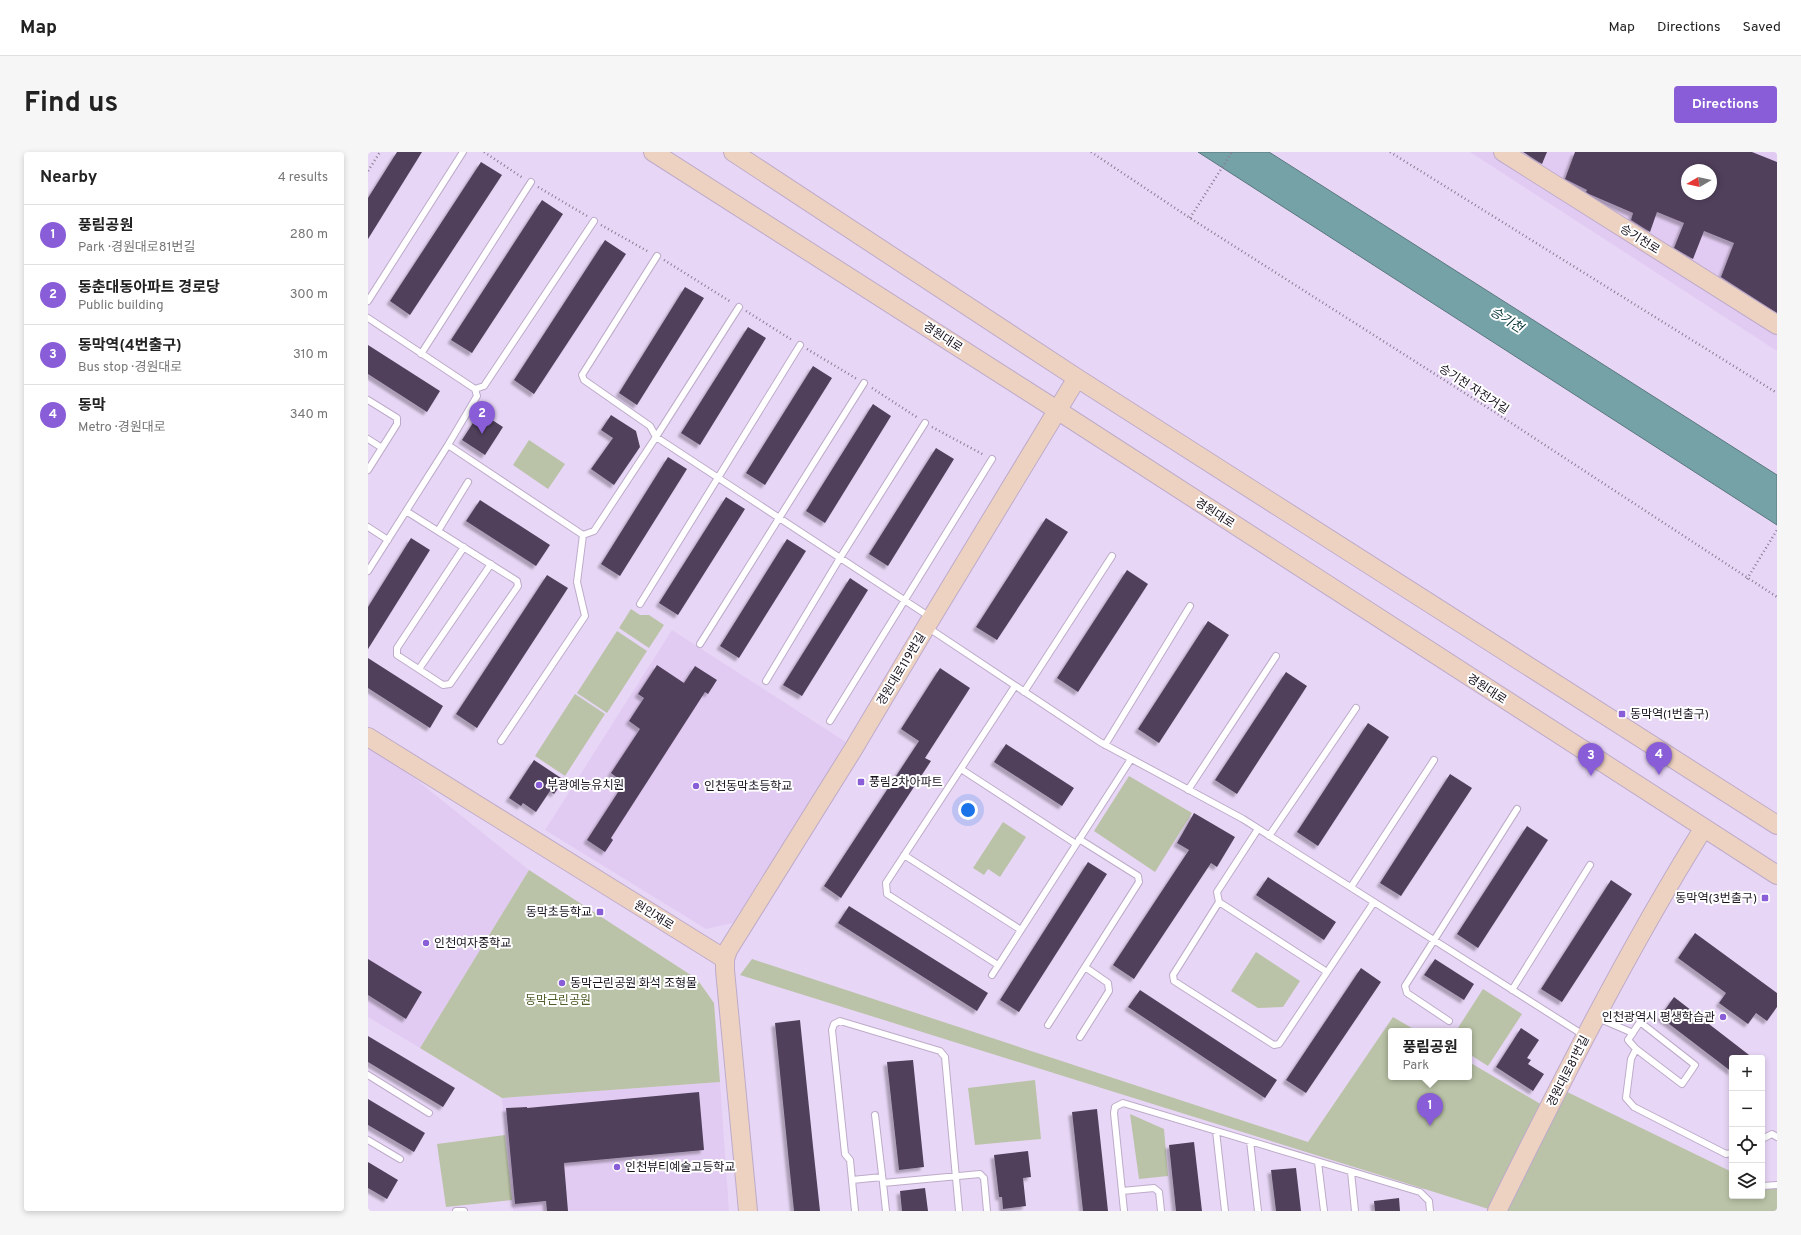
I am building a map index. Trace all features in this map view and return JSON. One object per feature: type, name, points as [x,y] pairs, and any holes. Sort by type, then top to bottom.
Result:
[{"type":"main road","name":"경원대로","points":[[653,152],[1057,410],[1703,829],[1777,875]]},
{"type":"main road","points":[[733,152],[1077,378],[1777,825]]},
{"type":"main road","name":"승기천로","points":[[1503,152],[1777,326]]},
{"type":"main road","name":"경원대로119번길","points":[[725,959],[728,950],[854,748],[928,622],[1077,378]]},
{"type":"main road","name":"원인재로","points":[[368,738],[725,959]]},
{"type":"main road","name":"경원대로81번길","points":[[1497,1211],[1596,1017],[1678,869],[1703,829]]},
{"type":"main road","points":[[725,959],[748,1211]]},
{"type":"lane","points":[[368,301],[462,152]]},
{"type":"lane","points":[[421,354],[531,182]]},
{"type":"lane","points":[[475,390],[484,386],[594,221]]},
{"type":"lane","points":[[658,256],[582,375],[584,380],[650,426],[656,437],[904,600],[928,622],[1024,692],[1105,745],[1258,829],[1586,1037]]},
{"type":"lane","points":[[583,535],[594,531],[739,307]]},
{"type":"lane","points":[[368,318],[475,390],[477,396],[448,445],[369,569]]},
{"type":"lane","points":[[640,604],[800,345]]},
{"type":"lane","points":[[700,644],[778,517],[864,383]]},
{"type":"lane","points":[[368,400],[397,418],[398,424],[368,470]]},
{"type":"lane","points":[[766,681],[840,558],[925,423]]},
{"type":"lane","points":[[368,439],[382,448]]},
{"type":"lane","points":[[448,445],[583,535]]},
{"type":"lane","points":[[830,721],[992,459]]},
{"type":"lane","points":[[438,531],[468,482]]},
{"type":"lane","points":[[406,511],[464,547],[491,564],[517,581],[518,586],[450,684],[443,685],[397,655],[397,648],[464,547]]},
{"type":"lane","points":[[368,527],[388,540]]},
{"type":"lane","points":[[501,742],[585,616],[578,582],[583,535]]},
{"type":"lane","points":[[1024,692],[1112,556]]},
{"type":"lane","points":[[419,669],[491,564]]},
{"type":"lane","points":[[1105,745],[1190,606]]},
{"type":"lane","points":[[1188,790],[1276,656]]},
{"type":"lane","points":[[998,965],[887,894],[886,883],[1015,686]]},
{"type":"lane","points":[[1269,836],[1356,708]]},
{"type":"lane","points":[[992,975],[1131,759]]},
{"type":"lane","points":[[1351,887],[1434,760]]},
{"type":"lane","points":[[961,769],[1138,876],[1139,882],[1048,1025]]},
{"type":"lane","points":[[1449,1021],[1406,993],[1405,986],[1517,809]]},
{"type":"lane","points":[[1258,829],[1217,892],[1219,902],[1173,975],[1174,981],[1274,1045],[1280,1044],[1374,902]]},
{"type":"lane","points":[[904,855],[1021,930]]},
{"type":"lane","points":[[1512,990],[1590,865]]},
{"type":"lane","points":[[1219,902],[1327,972]]},
{"type":"lane","points":[[1080,1037],[1109,991],[1108,983],[1085,967]]},
{"type":"lane","points":[[1596,1017],[1633,1033]]},
{"type":"lane","points":[[855,1211],[850,1160],[845,1154],[832,1030],[834,1024],[840,1021],[940,1051],[945,1057],[960,1211]]},
{"type":"lane","points":[[1640,1022],[1695,1066],[1682,1084],[1636,1049],[1628,1040],[1640,1022]]},
{"type":"lane","points":[[1636,1049],[1631,1059],[1626,1098],[1634,1107],[1726,1154],[1729,1154]]},
{"type":"lane","points":[[368,1075],[429,1113]]},
{"type":"lane","points":[[1124,1211],[1114,1113],[1115,1107],[1123,1103],[1420,1192],[1429,1202],[1430,1211]]},
{"type":"lane","points":[[875,1115],[886,1211]]},
{"type":"lane","points":[[1216,1131],[1225,1211]]},
{"type":"lane","points":[[1765,1138],[1772,1134],[1777,1137]]},
{"type":"lane","points":[[368,1140],[400,1159]]},
{"type":"lane","points":[[1250,1141],[1258,1211]]},
{"type":"lane","points":[[1318,1162],[1324,1211]]},
{"type":"lane","points":[[1351,1172],[1356,1211]]},
{"type":"lane","points":[[852,1180],[882,1180],[980,1174],[984,1178],[987,1211]]},
{"type":"lane","points":[[1765,1186],[1777,1185]]},
{"type":"lane","points":[[1122,1191],[1154,1188],[1159,1192],[1161,1211]]},
{"type":"lane","points":[[456,1211],[464,1211]]},
{"type":"path","points":[[368,171],[380,152]]},
{"type":"path","name":"승기천 자전거길","points":[[1091,152],[1190,218],[1489,409],[1747,579],[1777,597]]},
{"type":"path","points":[[1190,218],[1232,152]]},
{"type":"path","points":[[1390,152],[1777,393]]},
{"type":"path","points":[[1747,579],[1777,530]]},
{"type":"shaded area","points":[[1470,152],[1777,152],[1777,351]]},
{"type":"shaded area","name":"인천동막초등학교","points":[[672,630],[846,742],[733,923],[706,929],[545,830]]},
{"type":"shaded area","name":"인천여자중학교","points":[[368,741],[529,870],[420,1048],[368,1017]]},
{"type":"shaded area","name":"인천뷰티예술고등학교","points":[[720,1082],[729,1211],[513,1211],[502,1098]]},
{"type":"green space","points":[[529,440],[565,464],[548,489],[513,465]]},
{"type":"green space","points":[[631,609],[640,615],[649,615],[664,625],[649,648],[619,628]]},
{"type":"green space","points":[[617,631],[647,651],[607,713],[577,693]]},
{"type":"green space","points":[[575,694],[605,714],[565,776],[535,756]]},
{"type":"green space","points":[[1129,776],[1192,813],[1155,872],[1094,831]]},
{"type":"green space","points":[[1003,822],[1026,837],[1000,877],[988,869],[984,875],[973,868]]},
{"type":"green space","name":"동막근린공원","points":[[529,870],[697,979],[714,1003],[720,1082],[502,1098],[420,1048]]},
{"type":"green space","points":[[1256,952],[1300,981],[1283,1007],[1258,1008],[1231,991]]},
{"type":"green space","points":[[752,959],[1308,1142],[1393,1017],[1412,1028],[1388,1028],[1388,1080],[1472,1080],[1472,1064],[1549,1109],[1559,1088],[1729,1171],[1729,1199],[1765,1199],[1765,1186],[1777,1185],[1777,1211],[1495,1211],[740,975]]},
{"type":"green space","points":[[1483,989],[1522,1014],[1488,1066],[1472,1056],[1472,1028],[1458,1028]]},
{"type":"green space","points":[[1035,1080],[1041,1139],[975,1145],[968,1088]]},
{"type":"green space","points":[[1130,1114],[1164,1129],[1168,1176],[1139,1179]]},
{"type":"green space","points":[[505,1135],[512,1200],[446,1207],[437,1144]]},
{"type":"water","name":"승기천","points":[[1198,152],[1269,152],[1777,475],[1777,525]]},
{"type":"building","points":[[397,152],[422,152],[368,239],[368,198]]},
{"type":"building","points":[[1523,152],[1547,152],[1542,164]]},
{"type":"building","points":[[1575,152],[1752,152],[1777,162],[1777,313],[1721,277],[1734,243],[1704,231],[1693,259],[1674,248],[1684,223],[1657,212],[1650,232],[1631,220],[1633,213],[1589,194],[1586,192],[1587,190],[1565,179]]},
{"type":"building","points":[[481,162],[502,175],[410,315],[390,301]]},
{"type":"building","points":[[542,200],[563,214],[472,353],[451,340]]},
{"type":"building","points":[[605,240],[626,254],[534,394],[514,380]]},
{"type":"building","points":[[685,287],[704,298],[637,405],[619,393]]},
{"type":"building","points":[[748,327],[766,338],[700,445],[681,433]]},
{"type":"building","points":[[368,345],[440,391],[427,412],[368,374]]},
{"type":"building","points":[[813,366],[832,378],[765,485],[746,473]]},
{"type":"building","points":[[873,404],[891,416],[825,523],[806,511]]},
{"type":"building","points":[[480,412],[503,427],[485,455],[462,440]]},
{"type":"building","points":[[611,415],[636,431],[640,447],[614,485],[591,469],[613,438],[601,430]]},
{"type":"building","points":[[936,448],[954,459],[888,566],[869,554]]},
{"type":"building","points":[[668,457],[687,469],[620,576],[601,564]]},
{"type":"building","points":[[726,497],[745,509],[678,615],[659,603]]},
{"type":"building","points":[[480,500],[550,545],[536,566],[466,521]]},
{"type":"building","points":[[1046,518],[1068,532],[997,640],[976,627]]},
{"type":"building","points":[[411,538],[430,550],[368,649],[368,607]]},
{"type":"building","points":[[787,539],[806,551],[739,658],[720,646]]},
{"type":"building","points":[[1127,570],[1148,584],[1078,692],[1057,678]]},
{"type":"building","points":[[547,575],[568,588],[477,728],[456,714]]},
{"type":"building","points":[[850,578],[868,590],[802,696],[783,685]]},
{"type":"building","points":[[1208,621],[1229,635],[1159,743],[1138,729]]},
{"type":"building","points":[[368,658],[443,706],[430,728],[368,688]]},
{"type":"building","points":[[657,665],[684,683],[695,666],[717,680],[708,694],[705,692],[611,838],[613,840],[605,852],[587,840],[624,783],[611,773],[640,729],[629,721],[644,698],[638,694]]},
{"type":"building","points":[[940,668],[970,688],[925,758],[931,761],[841,898],[824,886],[919,741],[901,729]]},
{"type":"building","points":[[1286,672],[1307,686],[1237,794],[1215,780]]},
{"type":"building","points":[[1368,723],[1389,737],[1318,846],[1297,832]]},
{"type":"building","points":[[1006,744],[1074,788],[1062,806],[994,762]]},
{"type":"building","name":"부광예능유치원","points":[[534,760],[564,780],[554,794],[550,791],[536,812],[523,803],[521,806],[509,798]]},
{"type":"building","points":[[1450,774],[1472,788],[1401,896],[1380,883]]},
{"type":"building","points":[[1194,813],[1235,837],[1217,867],[1211,863],[1134,979],[1113,965],[1189,850],[1177,843]]},
{"type":"building","points":[[1527,826],[1548,840],[1478,948],[1457,934]]},
{"type":"building","points":[[1088,862],[1107,874],[1019,1012],[1000,1000]]},
{"type":"building","points":[[1268,877],[1336,922],[1324,940],[1256,895]]},
{"type":"building","points":[[1611,880],[1632,894],[1562,1002],[1541,989]]},
{"type":"building","points":[[849,906],[988,993],[977,1011],[838,923]]},
{"type":"building","points":[[1695,933],[1777,993],[1777,1007],[1767,1021],[1756,1013],[1748,1024],[1719,1003],[1726,993],[1678,958]]},
{"type":"building","points":[[368,959],[422,992],[406,1019],[368,995]]},
{"type":"building","points":[[1435,959],[1474,984],[1464,1000],[1424,975]]},
{"type":"building","points":[[1361,968],[1381,982],[1306,1093],[1286,1080]]},
{"type":"building","points":[[1140,990],[1277,1080],[1265,1098],[1128,1007]]},
{"type":"building","points":[[1674,997],[1749,1055],[1729,1055],[1729,1070],[1660,1017]]},
{"type":"building","points":[[800,1020],[820,1211],[794,1211],[775,1023]]},
{"type":"building","points":[[1521,1028],[1539,1040],[1527,1058],[1531,1060],[1528,1064],[1544,1074],[1533,1091],[1496,1067]]},
{"type":"building","points":[[368,1036],[455,1088],[443,1107],[368,1062]]},
{"type":"building","points":[[913,1060],[924,1167],[899,1170],[887,1062]]},
{"type":"building","points":[[699,1092],[704,1150],[564,1163],[568,1211],[547,1211],[546,1201],[515,1204],[506,1108],[527,1108]]},
{"type":"building","points":[[368,1099],[425,1133],[414,1152],[368,1125]]},
{"type":"building","points":[[1097,1109],[1108,1211],[1083,1211],[1072,1112]]},
{"type":"building","points":[[1194,1142],[1202,1211],[1176,1211],[1169,1145]]},
{"type":"building","points":[[1028,1151],[1031,1177],[1023,1178],[1026,1206],[1003,1209],[1002,1197],[999,1197],[994,1155]]},
{"type":"building","points":[[368,1162],[398,1180],[387,1199],[368,1188]]},
{"type":"building","points":[[1296,1168],[1301,1211],[1276,1211],[1271,1170]]},
{"type":"building","points":[[925,1188],[928,1211],[902,1211],[900,1191]]},
{"type":"building","points":[[1399,1198],[1400,1211],[1375,1211],[1374,1201]]},
{"type":"place","name":"동춘대동아파트 경로당","points":[[482,434]]},
{"type":"place","name":"동막역(1번출구)","points":[[1622,714]]},
{"type":"place","name":"동막","points":[[1659,775]]},
{"type":"place","name":"동막역(4번출구)","points":[[1591,776]]},
{"type":"place","name":"풍림2차아파트","points":[[861,782]]},
{"type":"place","name":"부광예능유치원","points":[[539,785]]},
{"type":"place","name":"인천동막초등학교","points":[[696,786]]},
{"type":"place","name":"동막역(3번출구)","points":[[1765,898]]},
{"type":"place","name":"동막초등학교","points":[[600,912]]},
{"type":"place","name":"인천여자중학교","points":[[426,943]]},
{"type":"place","name":"동막근린공원 화석 조형물","points":[[562,983]]},
{"type":"place","name":"인천광역시 평생학습관","points":[[1723,1017]]},
{"type":"place","name":"풍림공원","points":[[1430,1126]]},
{"type":"place","name":"인천뷰티예술고등학교","points":[[617,1167]]}]
